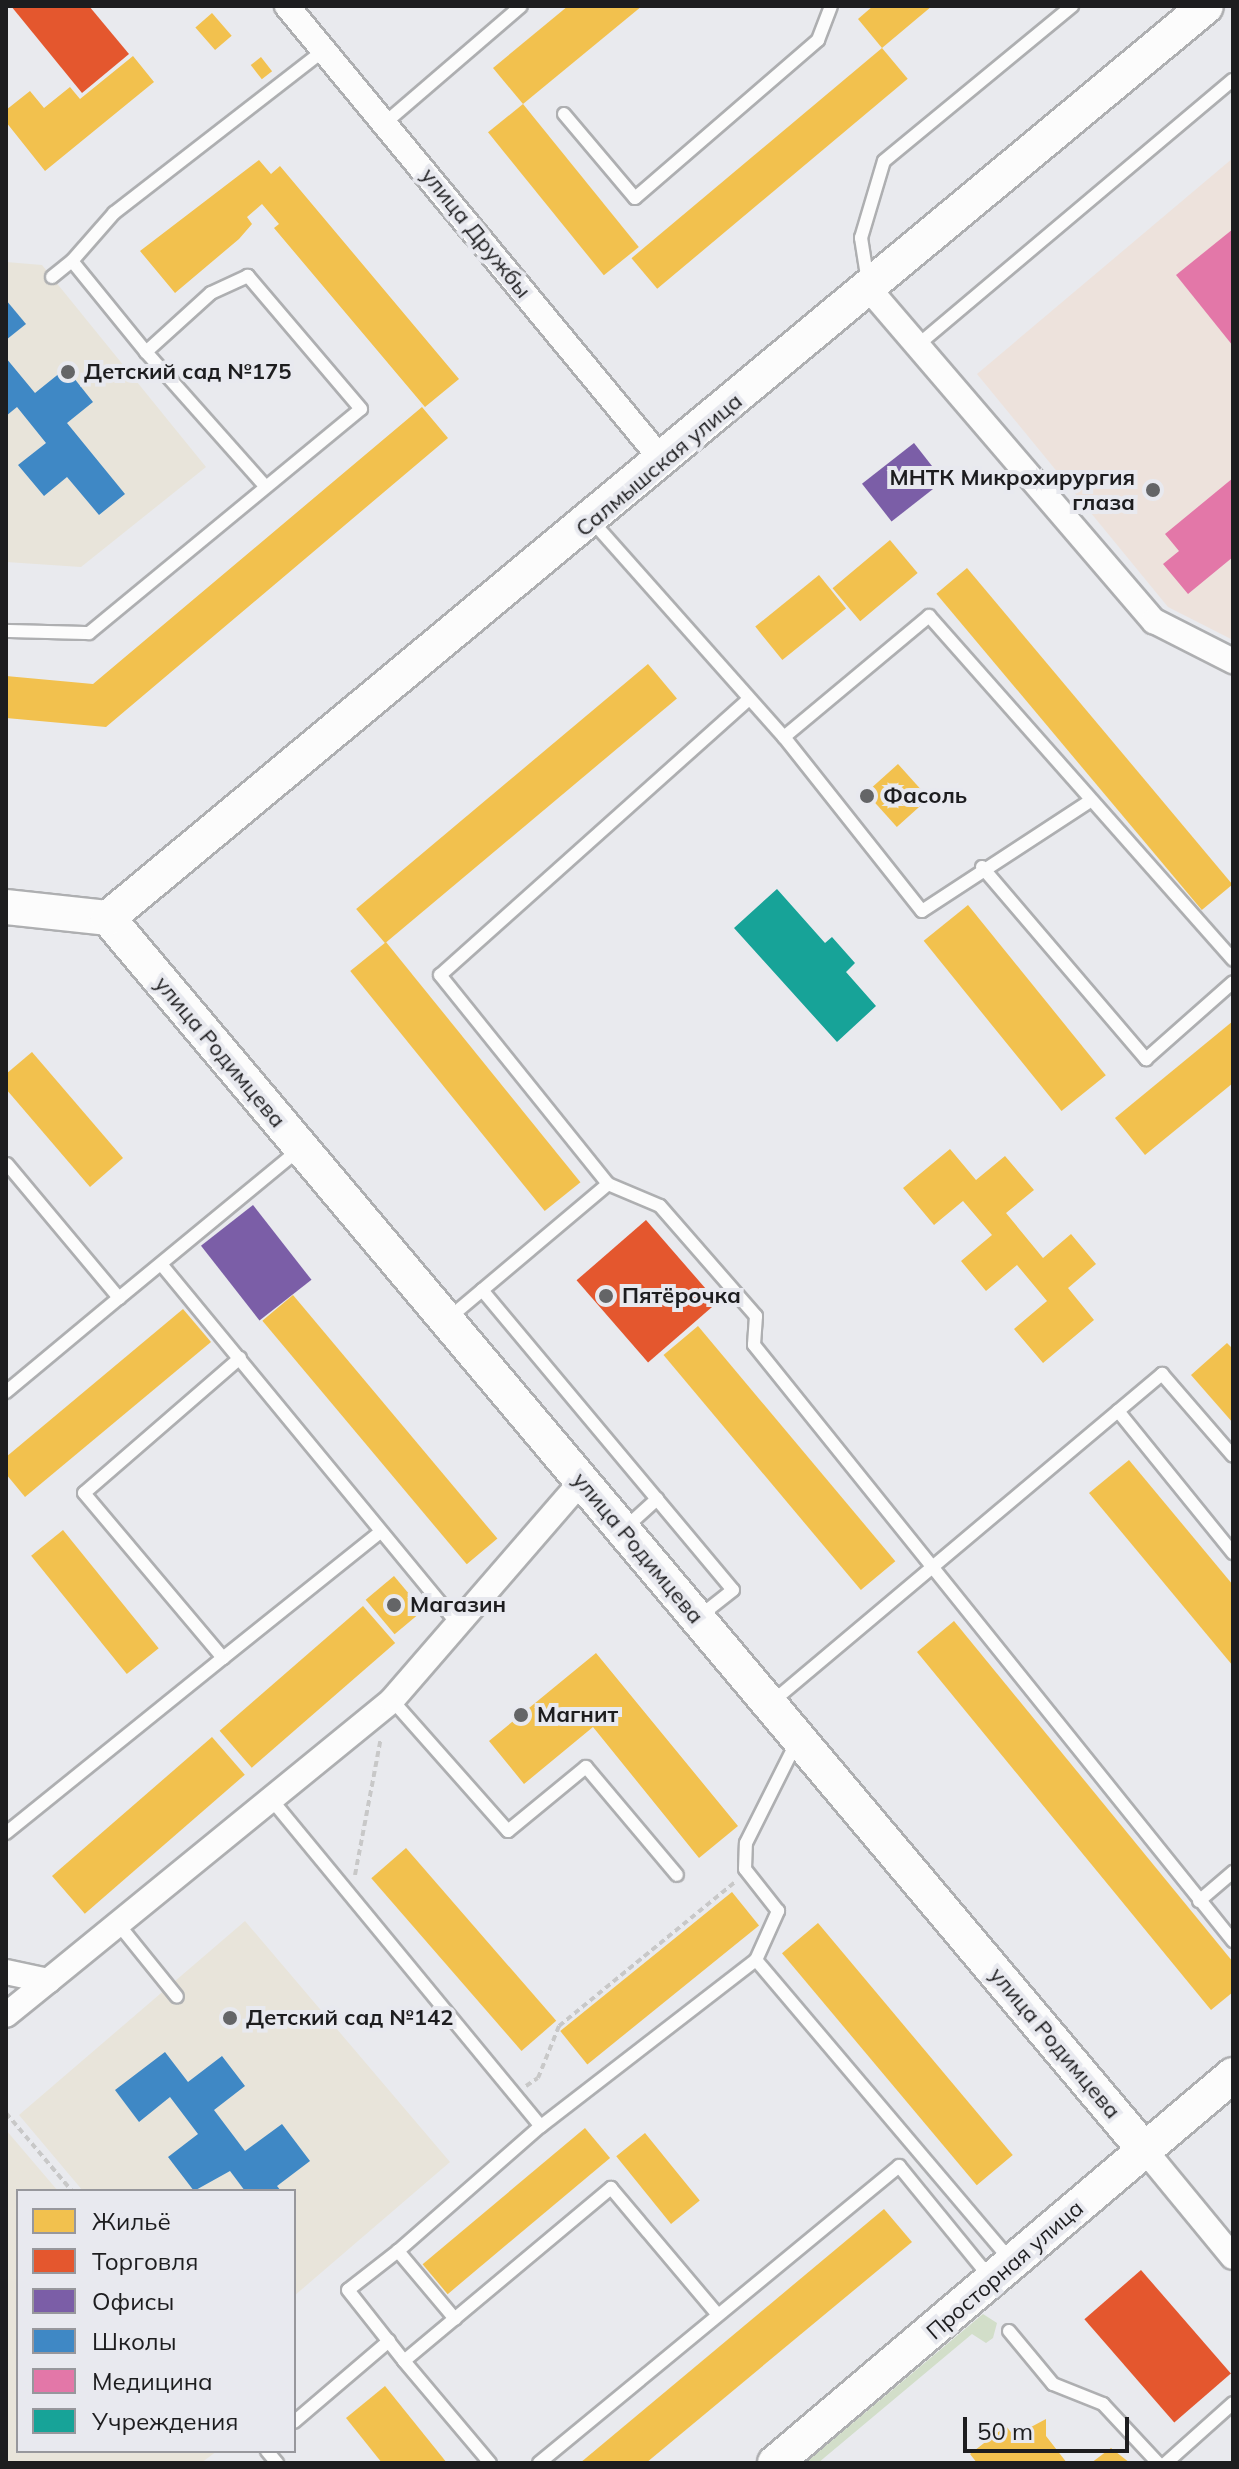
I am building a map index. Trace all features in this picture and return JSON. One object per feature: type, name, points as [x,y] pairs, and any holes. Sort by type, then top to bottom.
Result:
[{"type":"street","name":"улица Дружбы","points":[[287,6],[663,461]]},
{"type":"street","name":"Салмышская улица","points":[[108,918],[592,521],[1206,6]]},
{"type":"street","points":[[869,289],[1154,621],[1233,661]]},
{"type":"street","points":[[6,907],[108,918]]},
{"type":"street","name":"улица Родимцева","points":[[108,918],[1233,2257]]},
{"type":"street","points":[[6,2015],[271,1799],[399,1707],[458,1624],[582,1481]]},
{"type":"street","points":[[6,1972],[48,1981]]},
{"type":"street","name":"Просторная улица","points":[[775,2463],[1004,2274],[1143,2148],[1233,2075]]},
{"type":"lane","points":[[385,123],[521,6]]},
{"type":"lane","points":[[564,114],[635,198],[818,40],[831,6]]},
{"type":"lane","points":[[869,289],[861,238],[884,161],[1072,6]]},
{"type":"lane","points":[[52,277],[72,261],[114,213],[323,51]]},
{"type":"lane","points":[[919,344],[1233,80]]},
{"type":"lane","points":[[72,261],[146,352],[265,486]]},
{"type":"lane","points":[[6,631],[89,633],[361,409],[248,276],[211,293],[146,352]]},
{"type":"lane","points":[[592,521],[784,737],[922,911],[982,867],[1087,803]]},
{"type":"lane","points":[[784,737],[929,616],[1087,803],[1233,960]]},
{"type":"lane","points":[[749,699],[440,975],[608,1184],[660,1206],[756,1316],[754,1345],[929,1570],[1233,1941]]},
{"type":"lane","points":[[982,867],[1146,1059],[1233,982]]},
{"type":"lane","points":[[6,1392],[301,1148]]},
{"type":"lane","points":[[7,1164],[119,1298]]},
{"type":"lane","points":[[446,1320],[608,1184]]},
{"type":"lane","points":[[161,1264],[458,1624]]},
{"type":"lane","points":[[482,1290],[733,1590],[697,1618]]},
{"type":"lane","points":[[223,1658],[84,1493],[240,1358]]},
{"type":"lane","points":[[769,1704],[1162,1374],[1233,1456]]},
{"type":"lane","points":[[1118,1411],[1233,1553]]},
{"type":"lane","points":[[623,1530],[657,1499]]},
{"type":"lane","points":[[6,1833],[380,1532]]},
{"type":"lane","points":[[399,1707],[508,1831],[586,1767],[677,1875]]},
{"type":"lane","points":[[490,2463],[348,2290],[398,2251],[541,2126],[756,1960],[778,1911],[747,1872],[746,1843],[798,1738]]},
{"type":"lane","points":[[271,1799],[541,2126]]},
{"type":"lane","points":[[1199,1901],[1233,1872]]},
{"type":"lane","points":[[119,1925],[177,1997]]},
{"type":"lane","points":[[756,1960],[1004,2274]]},
{"type":"lane","points":[[539,2463],[899,2166],[1004,2274]]},
{"type":"lane","points":[[404,2361],[611,2188],[718,2315]]},
{"type":"lane","points":[[398,2251],[455,2319]]},
{"type":"lane","points":[[1009,2331],[1053,2384],[1103,2404],[1158,2463]]},
{"type":"lane","points":[[296,2420],[389,2341]]},
{"type":"lane","points":[[1166,2463],[1233,2403]]},
{"type":"path","points":[[344,1887],[356,1873],[382,1736],[399,1707]]},
{"type":"path","points":[[516,2094],[538,2078],[559,2026],[747,1872]]},
{"type":"path","points":[[6,2113],[70,2189]]},
{"type":"shaded area","name":"МНТК Микрохирургия глаза","points":[[1233,158],[1233,640],[1168,607],[977,374]]},
{"type":"shaded area","name":"Детский сад №175","points":[[6,262],[42,265],[206,467],[81,567],[6,562]]},
{"type":"shaded area","name":"Детский сад №142","points":[[245,1921],[450,2162],[296,2294],[296,2189],[81,2189],[19,2115]]},
{"type":"shaded area","points":[[6,2130],[56,2189],[16,2189],[16,2453],[214,2453],[201,2463],[6,2463]]},
{"type":"green space","points":[[983,2314],[997,2323],[993,2338],[986,2343],[972,2334],[818,2463],[805,2463]]},
{"type":"building: Жильё","points":[[568,6],[642,6],[523,104],[493,68]]},
{"type":"building: Жильё","points":[[873,6],[932,6],[882,48],[858,19]]},
{"type":"building: Жильё","points":[[212,13],[232,36],[215,50],[195,27]]},
{"type":"building: Жильё","points":[[882,48],[908,79],[657,289],[632,258]]},
{"type":"building: Жильё","points":[[133,56],[154,82],[45,171],[6,122],[6,110],[30,91],[44,108],[70,87],[80,99]]},
{"type":"building: Жильё","points":[[261,57],[272,71],[262,79],[251,65]]},
{"type":"building: Жильё","points":[[523,104],[639,247],[604,275],[488,132]]},
{"type":"building: Жильё","points":[[259,160],[271,174],[280,166],[459,379],[425,407],[274,228],[279,224],[262,204],[247,217],[252,224],[239,239],[175,293],[140,251]]},
{"type":"building: Жильё","points":[[422,407],[448,438],[106,727],[6,718],[6,676],[93,684]]},
{"type":"building: Жильё","points":[[890,540],[918,573],[860,621],[833,588]]},
{"type":"building: Жильё","points":[[967,568],[1232,884],[1202,910],[936,594]]},
{"type":"building: Жильё","points":[[819,575],[846,608],[782,660],[755,627]]},
{"type":"building: Жильё","points":[[648,664],[677,698],[385,943],[356,909]]},
{"type":"building: Жильё","points":[[898,764],[929,798],[897,827],[866,793]]},
{"type":"building: Жильё","points":[[968,905],[1106,1075],[1062,1111],[924,941]]},
{"type":"building: Жильё","points":[[386,942],[580,1182],[545,1211],[350,971]]},
{"type":"building: Жильё","points":[[1233,1021],[1233,1083],[1145,1155],[1115,1118]]},
{"type":"building: Жильё","points":[[32,1052],[123,1158],[90,1187],[6,1089],[6,1074]]},
{"type":"building: Жильё","points":[[950,1149],[976,1180],[1005,1156],[1034,1190],[1006,1213],[1043,1258],[1071,1234],[1096,1264],[1068,1288],[1094,1320],[1043,1363],[1014,1329],[1047,1301],[1017,1265],[986,1291],[961,1261],[992,1235],[963,1201],[934,1225],[903,1188]]},
{"type":"building: Жильё","points":[[293,1295],[497,1539],[467,1564],[262,1321]]},
{"type":"building: Жильё","points":[[183,1309],[211,1342],[25,1497],[6,1474],[6,1457]]},
{"type":"building: Жильё","points":[[698,1326],[895,1561],[861,1590],[664,1355]]},
{"type":"building: Жильё","points":[[1227,1343],[1233,1349],[1233,1423],[1191,1375]]},
{"type":"building: Жильё","points":[[1129,1460],[1233,1585],[1233,1666],[1089,1493]]},
{"type":"building: Жильё","points":[[63,1530],[159,1648],[127,1674],[31,1556]]},
{"type":"building: Жильё","name":"Магазин","points":[[394,1576],[423,1610],[395,1634],[366,1600]]},
{"type":"building: Жильё","points":[[363,1606],[395,1643],[252,1768],[220,1731]]},
{"type":"building: Жильё","points":[[954,1621],[1233,1962],[1233,1992],[1211,2010],[917,1652]]},
{"type":"building: Жильё","points":[[596,1653],[738,1826],[699,1858],[593,1727],[524,1784],[489,1741]]},
{"type":"building: Жильё","points":[[212,1737],[245,1775],[85,1914],[52,1876]]},
{"type":"building: Жильё","points":[[406,1848],[556,2021],[522,2051],[371,1878]]},
{"type":"building: Жильё","points":[[732,1892],[759,1925],[587,2064],[560,2031]]},
{"type":"building: Жильё","points":[[818,1923],[1013,2155],[977,2185],[782,1953]]},
{"type":"building: Жильё","points":[[585,2128],[610,2158],[448,2294],[423,2264]]},
{"type":"building: Жильё","points":[[645,2133],[700,2201],[671,2224],[616,2156]]},
{"type":"building: Жильё","points":[[884,2209],[912,2242],[646,2463],[580,2463]]},
{"type":"building: Жильё","points":[[385,2386],[447,2463],[382,2463],[346,2418]]},
{"type":"building: Жильё","points":[[1046,2419],[1046,2436],[1067,2463],[977,2463],[970,2454],[1006,2426],[1014,2436]]},
{"type":"building: Жильё","points":[[1111,2448],[1130,2463],[1091,2463]]},
{"type":"building: Торговля","points":[[11,6],[89,6],[129,54],[82,93]]},
{"type":"building: Торговля","points":[[646,1220],[718,1302],[648,1363],[577,1280]]},
{"type":"building: Торговля","points":[[1141,2270],[1231,2373],[1174,2423],[1084,2319]]},
{"type":"building: Офисы","points":[[914,443],[944,481],[892,521],[862,484]]},
{"type":"building: Офисы","points":[[253,1205],[311,1280],[259,1320],[201,1246]]},
{"type":"building: Школы","points":[[6,300],[26,324],[6,340]]},
{"type":"building: Школы","points":[[6,358],[35,393],[66,368],[93,402],[67,423],[125,494],[99,515],[67,477],[44,496],[18,465],[46,443],[17,407],[6,416]]},
{"type":"building: Школы","points":[[165,2052],[188,2082],[222,2056],[245,2086],[214,2110],[245,2151],[282,2124],[310,2161],[277,2186],[279,2189],[244,2189],[230,2171],[192,2189],[168,2157],[198,2134],[170,2097],[139,2122],[115,2090]]},
{"type":"building: Медицина","points":[[1233,229],[1233,346],[1176,275]]},
{"type":"building: Медицина","points":[[1233,478],[1233,557],[1188,594],[1163,564],[1179,551],[1165,534]]},
{"type":"building: Учреждения","points":[[777,889],[825,943],[832,937],[855,963],[846,972],[876,1006],[837,1042],[734,928]]},
{"type":"place","name":"Детский сад №175","points":[[68,372]]},
{"type":"place","name":"МНТК Микрохирургия глаза","points":[[1153,490]]},
{"type":"place","name":"Фасоль","points":[[867,796]]},
{"type":"place","name":"Пятёрочка","points":[[606,1296]]},
{"type":"place","name":"Магазин","points":[[394,1605]]},
{"type":"place","name":"Магнит","points":[[521,1715]]},
{"type":"place","name":"Детский сад №142","points":[[230,2018]]}]
